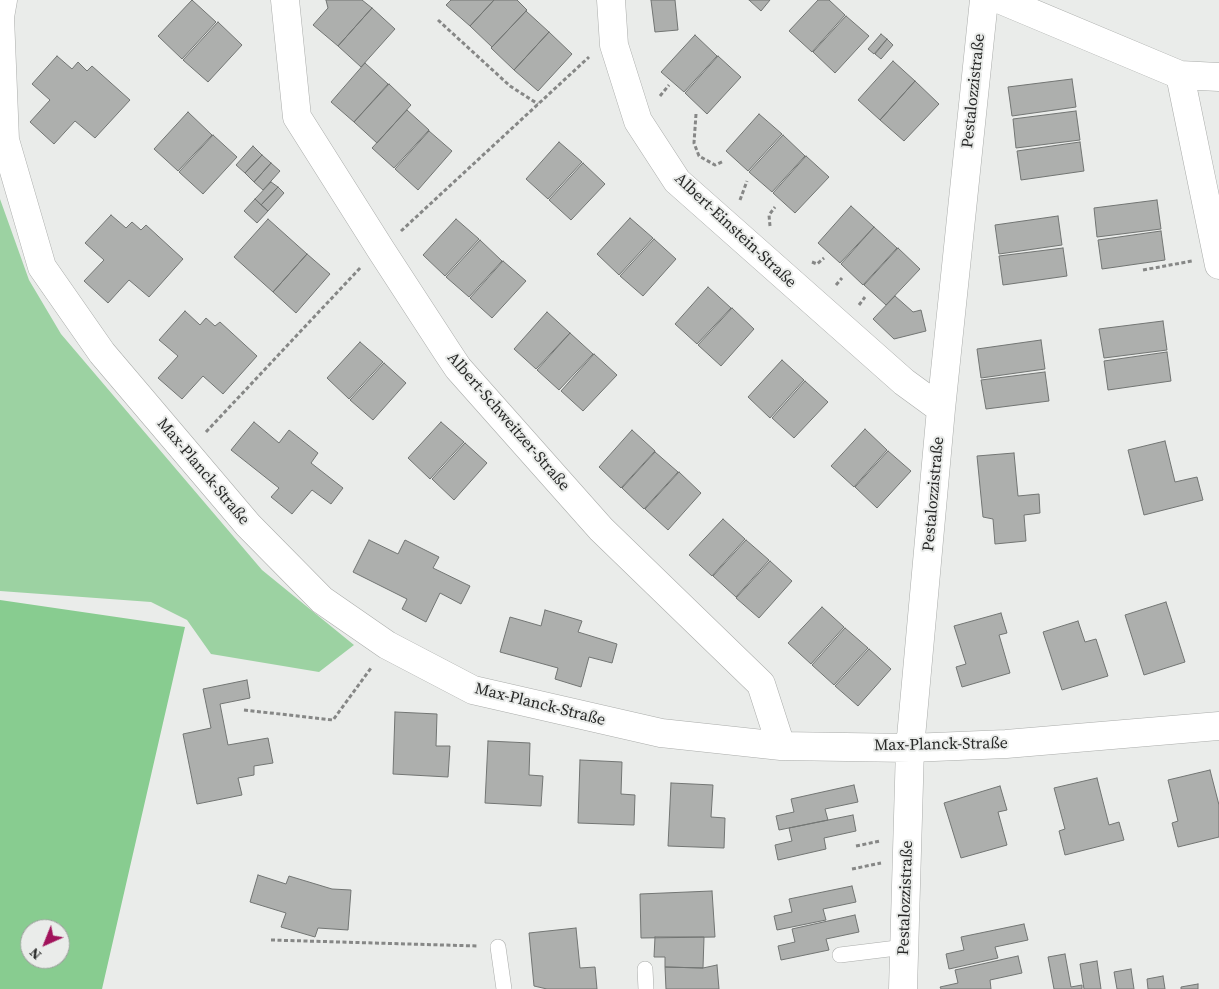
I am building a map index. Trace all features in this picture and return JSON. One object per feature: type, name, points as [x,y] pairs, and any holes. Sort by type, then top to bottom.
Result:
[{"type":"street","name":"Max-Planck-Straße","points":[[3,0],[0,17],[5,140],[42,267],[102,353],[248,525],[322,600],[387,645],[473,690],[661,734],[781,746],[910,748],[1006,744],[1219,726]]},
{"type":"street","name":"Albert-Schweitzer-Straße","points":[[285,0],[298,117],[381,250],[458,368],[601,529],[761,684],[781,746]]},
{"type":"street","name":"Albert-Einstein-Straße","points":[[611,0],[614,45],[638,121],[677,180],[885,366],[941,409]]},
{"type":"street","name":"Pestalozzistraße","points":[[903,989],[910,748],[941,409],[984,0]]},
{"type":"street","points":[[1001,0],[1180,75],[1219,77]]},
{"type":"street","points":[[1180,75],[1218,261]]},
{"type":"lane","points":[[498,947],[504,989]]},
{"type":"lane","points":[[840,955],[905,947]]},
{"type":"lane","points":[[646,970],[646,989]]},
{"type":"path","points":[[438,20],[510,86],[538,104]]},
{"type":"path","points":[[696,114],[694,143],[700,156],[715,165],[724,161]]},
{"type":"path","points":[[771,229],[769,215],[776,207]]},
{"type":"path","points":[[1143,270],[1218,261]]},
{"type":"path","points":[[244,710],[333,720],[387,645]]},
{"type":"path","points":[[271,940],[498,947]]},
{"type":"green space","points":[[0,199],[29,280],[61,334],[262,570],[354,645],[319,672],[211,654],[187,620],[151,602],[0,591]]},
{"type":"green space","points":[[0,600],[185,627],[102,989],[0,989]]},
{"type":"building","points":[[192,0],[216,22],[182,59],[158,36]]},
{"type":"building","points":[[326,0],[362,0],[372,8],[338,46],[313,25],[328,8]]},
{"type":"building","points":[[451,0],[494,0],[470,26],[446,5]]},
{"type":"building","points":[[494,0],[517,0],[527,10],[492,47],[470,26]]},
{"type":"building","points":[[651,0],[675,0],[678,30],[655,32]]},
{"type":"building","points":[[749,0],[770,0],[761,11]]},
{"type":"building","points":[[818,0],[829,0],[845,15],[812,52],[789,31]]},
{"type":"building","points":[[372,8],[395,29],[361,67],[338,46]]},
{"type":"building","points":[[526,11],[549,32],[514,70],[491,48]]},
{"type":"building","points":[[846,16],[869,36],[835,73],[813,52]]},
{"type":"building","points":[[218,22],[242,45],[208,82],[183,60]]},
{"type":"building","points":[[549,32],[572,54],[538,91],[514,70]]},
{"type":"building","points":[[881,34],[887,39],[874,54],[868,49]]},
{"type":"building","points":[[695,35],[717,56],[684,92],[661,72]]},
{"type":"building","points":[[887,39],[893,45],[881,59],[875,54]]},
{"type":"building","points":[[57,56],[72,69],[78,62],[87,71],[92,66],[130,100],[95,138],[75,121],[54,144],[30,122],[50,100],[32,84]]},
{"type":"building","points":[[718,56],[741,77],[707,114],[685,93]]},
{"type":"building","points":[[893,61],[915,81],[880,120],[858,100]]},
{"type":"building","points":[[365,63],[388,84],[354,122],[331,102]]},
{"type":"building","points":[[1072,79],[1076,107],[1012,116],[1008,87]]},
{"type":"building","points":[[915,81],[939,104],[904,141],[880,120]]},
{"type":"building","points":[[389,84],[411,105],[377,143],[354,122]]},
{"type":"building","points":[[407,110],[429,130],[394,168],[372,148]]},
{"type":"building","points":[[1076,111],[1080,140],[1016,148],[1013,119]]},
{"type":"building","points":[[188,112],[212,135],[178,171],[154,149]]},
{"type":"building","points":[[759,114],[782,134],[748,171],[726,151]]},
{"type":"building","points":[[429,131],[452,151],[418,190],[395,169]]},
{"type":"building","points":[[213,135],[237,157],[203,194],[179,172]]},
{"type":"building","points":[[783,135],[805,156],[772,192],[749,172]]},
{"type":"building","points":[[559,142],[582,162],[548,199],[526,179]]},
{"type":"building","points":[[1080,142],[1084,171],[1021,180],[1017,151]]},
{"type":"building","points":[[253,146],[262,155],[245,173],[236,165]]},
{"type":"building","points":[[262,155],[271,163],[254,182],[245,173]]},
{"type":"building","points":[[806,156],[829,177],[795,213],[773,193]]},
{"type":"building","points":[[271,163],[280,171],[263,190],[254,182]]},
{"type":"building","points":[[583,163],[605,184],[571,220],[549,200]]},
{"type":"building","points":[[271,182],[278,187],[261,205],[255,199]]},
{"type":"building","points":[[278,187],[284,193],[268,211],[261,205]]},
{"type":"building","points":[[255,199],[268,211],[257,223],[244,211]]},
{"type":"building","points":[[1157,200],[1161,229],[1097,237],[1094,208]]},
{"type":"building","points":[[851,206],[874,227],[840,263],[818,243]]},
{"type":"building","points":[[111,215],[126,228],[132,222],[141,230],[146,225],[183,259],[149,297],[129,280],[108,303],[84,281],[104,260],[85,243]]},
{"type":"building","points":[[1058,216],[1062,245],[999,254],[995,225]]},
{"type":"building","points":[[630,218],[653,238],[619,275],[597,254]]},
{"type":"building","points":[[268,219],[307,254],[273,292],[234,257]]},
{"type":"building","points":[[456,219],[479,239],[445,276],[423,255]]},
{"type":"building","points":[[874,227],[897,248],[863,285],[841,264]]},
{"type":"building","points":[[1161,231],[1165,260],[1102,269],[1098,240]]},
{"type":"building","points":[[654,239],[676,259],[643,296],[620,276]]},
{"type":"building","points":[[480,240],[502,261],[469,297],[446,277]]},
{"type":"building","points":[[898,248],[920,269],[886,305],[864,285]]},
{"type":"building","points":[[1063,248],[1067,276],[1003,285],[999,256]]},
{"type":"building","points":[[307,254],[330,274],[296,313],[273,292]]},
{"type":"building","points":[[503,261],[526,281],[492,318],[470,298]]},
{"type":"building","points":[[708,287],[731,308],[697,344],[675,324]]},
{"type":"building","points":[[895,296],[913,312],[921,310],[926,331],[894,339],[873,319]]},
{"type":"building","points":[[732,308],[754,329],[721,366],[698,345]]},
{"type":"building","points":[[185,311],[200,325],[206,318],[215,326],[220,322],[257,356],[223,394],[203,376],[182,399],[158,378],[178,356],[159,340]]},
{"type":"building","points":[[547,312],[570,333],[536,369],[514,349]]},
{"type":"building","points":[[1163,321],[1167,350],[1104,358],[1099,329]]},
{"type":"building","points":[[570,333],[593,354],[559,390],[537,370]]},
{"type":"building","points":[[1041,340],[1045,369],[981,378],[977,349]]},
{"type":"building","points":[[360,342],[383,362],[349,399],[327,378]]},
{"type":"building","points":[[1167,352],[1171,381],[1108,390],[1104,361]]},
{"type":"building","points":[[594,354],[617,375],[583,411],[561,391]]},
{"type":"building","points":[[782,360],[804,380],[770,418],[748,397]]},
{"type":"building","points":[[384,363],[406,383],[373,420],[350,400]]},
{"type":"building","points":[[1045,372],[1049,401],[986,409],[981,380]]},
{"type":"building","points":[[805,381],[828,402],[794,438],[772,418]]},
{"type":"building","points":[[254,422],[279,443],[289,430],[318,453],[311,463],[343,488],[331,504],[312,490],[292,514],[271,497],[279,488],[231,450]]},
{"type":"building","points":[[441,422],[464,442],[430,479],[408,458]]},
{"type":"building","points":[[865,429],[887,450],[854,487],[831,466]]},
{"type":"building","points":[[632,430],[655,451],[621,488],[599,467]]},
{"type":"building","points":[[1165,441],[1175,482],[1197,477],[1203,500],[1144,515],[1128,450]]},
{"type":"building","points":[[465,443],[487,463],[454,500],[432,479]]},
{"type":"building","points":[[888,451],[911,471],[877,508],[855,487]]},
{"type":"building","points":[[655,452],[678,472],[644,509],[622,488]]},
{"type":"building","points":[[1014,453],[1018,496],[1039,494],[1040,513],[1024,515],[1026,541],[995,544],[993,519],[983,517],[977,456]]},
{"type":"building","points":[[679,472],[701,493],[668,530],[645,509]]},
{"type":"building","points":[[723,519],[745,539],[712,576],[689,555]]},
{"type":"building","points":[[369,540],[398,554],[405,540],[439,557],[433,568],[470,586],[461,604],[440,593],[426,622],[402,609],[407,599],[353,572]]},
{"type":"building","points":[[746,540],[769,560],[736,597],[713,576]]},
{"type":"building","points":[[770,561],[792,581],[759,618],[736,598]]},
{"type":"building","points":[[1166,602],[1185,662],[1144,675],[1125,615]]},
{"type":"building","points":[[822,607],[844,627],[811,664],[788,643]]},
{"type":"building","points":[[545,610],[582,621],[578,632],[617,644],[612,663],[589,657],[581,687],[555,679],[558,668],[500,652],[510,617],[541,626]]},
{"type":"building","points":[[1001,613],[1007,633],[999,635],[1010,673],[962,687],[956,667],[966,664],[954,626]]},
{"type":"building","points":[[1078,621],[1085,642],[1096,639],[1108,676],[1062,690],[1043,632]]},
{"type":"building","points":[[845,628],[868,648],[834,685],[812,665]]},
{"type":"building","points":[[869,649],[891,669],[858,706],[835,686]]},
{"type":"building","points":[[247,680],[250,698],[220,704],[228,745],[268,738],[273,763],[254,766],[254,775],[238,778],[242,795],[197,804],[183,734],[211,728],[203,689]]},
{"type":"building","points":[[395,712],[437,714],[436,746],[450,746],[448,777],[393,774]]},
{"type":"building","points":[[488,741],[530,743],[529,775],[543,776],[541,806],[485,803]]},
{"type":"building","points":[[580,760],[622,762],[621,794],[635,795],[634,825],[578,823]]},
{"type":"building","points":[[1210,770],[1219,805],[1219,837],[1178,847],[1172,823],[1178,821],[1168,780]]},
{"type":"building","points":[[1097,778],[1109,825],[1119,822],[1124,840],[1065,855],[1059,831],[1065,829],[1054,788]]},
{"type":"building","points":[[671,783],[713,785],[711,817],[725,818],[724,848],[668,846]]},
{"type":"building","points":[[854,785],[858,802],[825,809],[828,820],[779,830],[776,816],[794,812],[791,799]]},
{"type":"building","points":[[1000,786],[1007,810],[998,812],[1007,845],[961,858],[944,803]]},
{"type":"building","points":[[853,815],[856,831],[824,838],[826,849],[778,860],[775,845],[792,841],[789,828]]},
{"type":"building","points":[[258,875],[286,884],[289,876],[332,889],[351,890],[348,930],[318,928],[315,937],[281,927],[286,913],[250,902]]},
{"type":"building","points":[[852,886],[856,902],[823,909],[826,920],[777,930],[774,916],[792,912],[789,899]]},
{"type":"building","points":[[712,891],[715,937],[641,938],[640,894]]},
{"type":"building","points":[[855,915],[859,932],[826,939],[829,950],[781,960],[778,946],[795,942],[792,929]]},
{"type":"building","points":[[1024,924],[1028,940],[995,947],[998,958],[949,969],[946,954],[964,950],[961,937]]},
{"type":"building","points":[[576,928],[580,968],[595,967],[597,989],[547,989],[534,986],[529,933]]},
{"type":"building","points":[[655,937],[704,937],[703,968],[665,967],[665,957],[654,957]]},
{"type":"building","points":[[1065,954],[1071,987],[1082,985],[1082,989],[1054,989],[1048,957]]},
{"type":"building","points":[[1018,956],[1022,973],[990,980],[991,989],[941,989],[940,987],[958,983],[955,970]]},
{"type":"building","points":[[1097,961],[1101,989],[1084,989],[1080,964]]},
{"type":"building","points":[[717,965],[719,989],[666,989],[665,967],[703,968]]},
{"type":"building","points":[[1131,969],[1134,989],[1117,989],[1114,972]]},
{"type":"building","points":[[1163,976],[1165,989],[1148,989],[1147,979]]},
{"type":"building","points":[[1198,984],[1198,989],[1181,989],[1181,987]]}]
